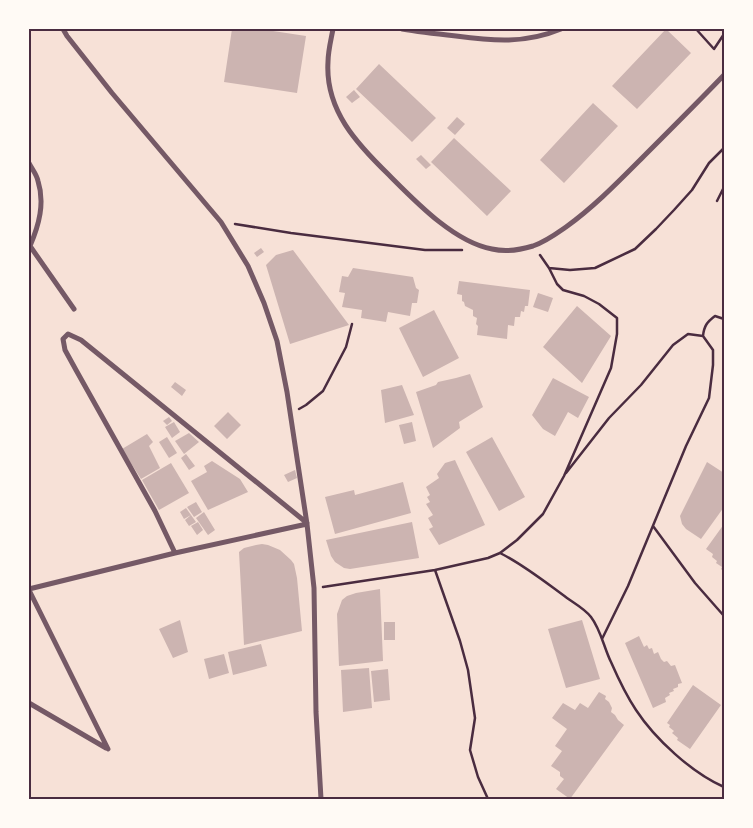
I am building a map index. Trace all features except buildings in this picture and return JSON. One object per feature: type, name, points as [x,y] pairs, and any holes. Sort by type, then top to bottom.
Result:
[{"type":"street","points":[[63,29],[112,93],[221,222],[248,266],[264,303],[276,341],[287,392],[307,524],[314,588],[316,712],[321,799]]},
{"type":"street","points":[[332,29],[328,80],[332,98],[341,119],[354,138],[370,157],[407,193],[453,232],[476,245],[493,250],[512,251],[533,246],[577,219],[600,200],[724,75]]},
{"type":"street","points":[[402,29],[493,40],[518,40],[561,29]]},
{"type":"street","points":[[29,164],[38,179],[41,194],[41,209],[37,229],[30,246],[74,309]]},
{"type":"street","points":[[175,553],[155,511],[91,400],[65,350],[63,339],[68,334],[81,340],[307,524]]},
{"type":"street","points":[[29,703],[108,749],[29,589],[175,553],[307,524]]},
{"type":"path","points":[[696,29],[714,49],[724,34]]},
{"type":"path","points":[[549,268],[570,270],[595,268],[634,249],[656,229],[692,190],[709,163],[724,148]]},
{"type":"path","points":[[717,200],[724,187]]},
{"type":"path","points":[[221,222],[425,250],[464,250]]},
{"type":"path","points":[[314,588],[435,570],[488,558],[500,553],[517,540],[543,514],[564,476],[612,368],[617,334],[617,318],[599,304],[584,296],[563,290],[557,284],[549,268],[533,246]]},
{"type":"path","points":[[702,336],[703,328],[715,316],[724,319]]},
{"type":"path","points":[[290,413],[306,405],[322,391],[346,348],[352,324]]},
{"type":"path","points":[[564,476],[609,418],[641,385],[673,345],[688,334],[702,336],[713,350],[708,398],[628,586],[602,639]]},
{"type":"path","points":[[653,526],[696,583],[724,616]]},
{"type":"path","points":[[500,553],[519,562],[590,616],[602,639],[607,656],[636,711],[658,738],[686,764],[711,781],[724,787]]},
{"type":"path","points":[[435,570],[468,670],[475,718],[470,750],[478,777],[488,799]]}]
